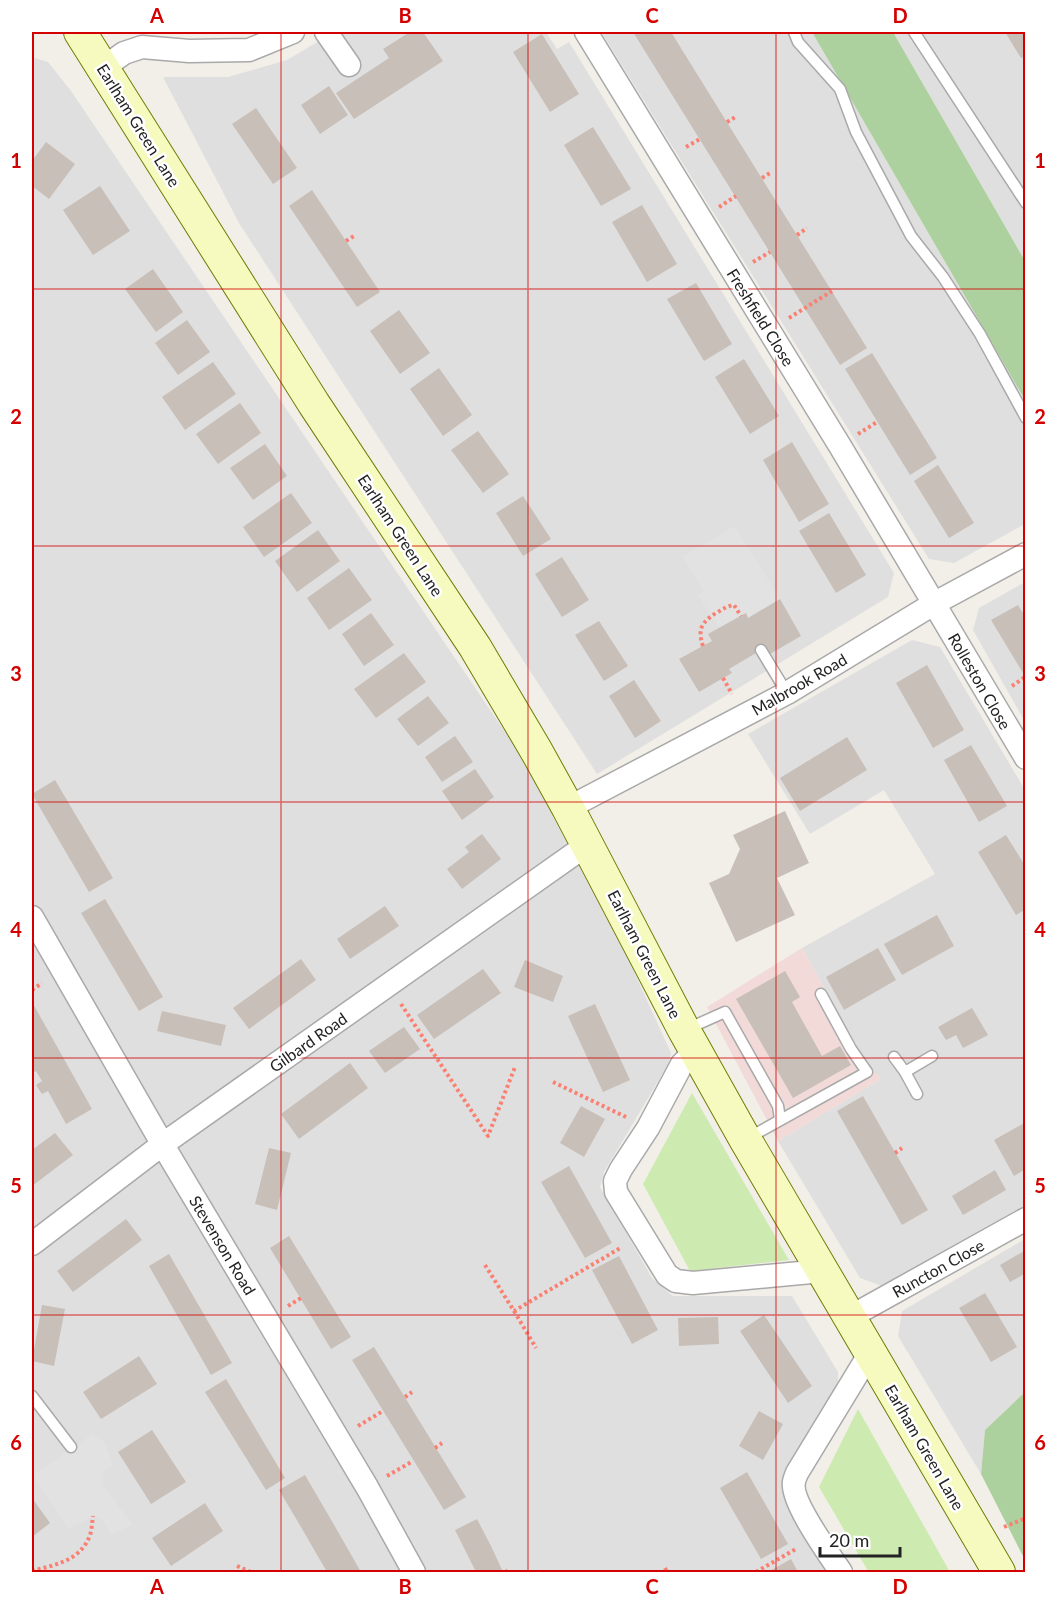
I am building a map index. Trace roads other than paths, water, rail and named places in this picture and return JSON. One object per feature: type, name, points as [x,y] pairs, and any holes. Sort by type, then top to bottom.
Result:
[{"type":"street","name":"Earlham Green Lane","points":[[80,32],[314,404],[475,647],[588,844],[745,1139],[999,1572]]},
{"type":"street","points":[[104,68],[124,53],[142,47],[189,51],[249,50],[293,32]]},
{"type":"street","points":[[326,32],[349,65]]},
{"type":"street","name":"Freshfield Close","points":[[586,32],[934,603]]},
{"type":"street","name":"Malbrook Road","points":[[568,808],[787,693],[934,603],[1026,554]]},
{"type":"street","name":"Rolleston Close","points":[[934,603],[1026,758]]},
{"type":"street","name":"Gilbard Road","points":[[32,1244],[163,1144],[588,844]]},
{"type":"street","name":"Stevenson Road","points":[[32,917],[163,1144],[367,1487],[414,1572]]},
{"type":"street","points":[[691,1041],[687,1059],[615,1181],[616,1192],[667,1275],[676,1281],[693,1283],[822,1270]]},
{"type":"street","name":"Runcton Close","points":[[850,1317],[1026,1219]]},
{"type":"street","points":[[842,1572],[817,1536],[796,1497],[793,1483],[870,1353]]},
{"type":"lane","points":[[794,32],[798,42],[840,89],[856,132],[911,236],[943,277],[980,334],[1026,418]]},
{"type":"lane","points":[[914,32],[1026,203]]},
{"type":"lane","points":[[761,650],[787,693]]},
{"type":"lane","points":[[745,1139],[867,1072],[851,1049],[821,994]]},
{"type":"lane","points":[[691,1041],[725,1012],[778,1106],[780,1119]]},
{"type":"lane","points":[[904,1072],[932,1056]]},
{"type":"lane","points":[[894,1057],[917,1094]]},
{"type":"lane","points":[[32,1396],[71,1447]]}]
